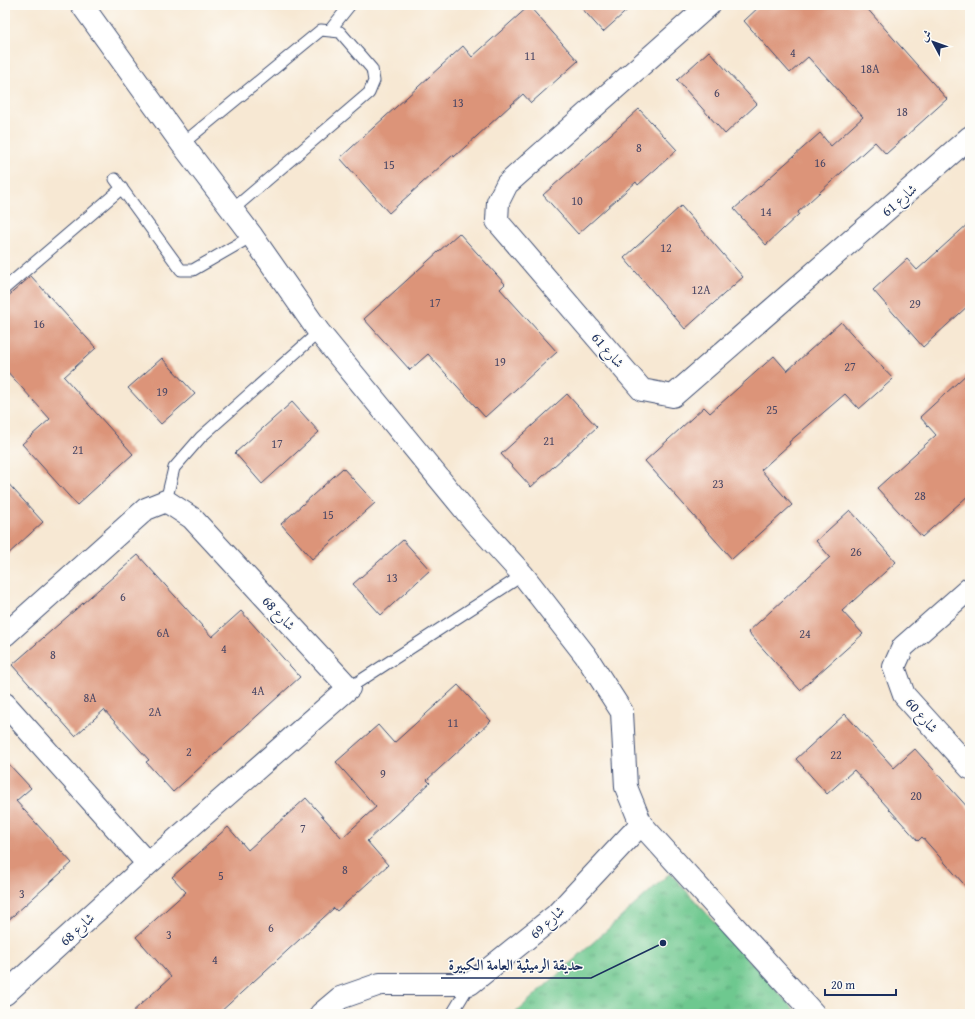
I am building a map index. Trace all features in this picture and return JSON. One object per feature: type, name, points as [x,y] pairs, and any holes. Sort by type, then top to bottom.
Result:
[{"type":"street","points":[[82,5],[182,144],[252,236],[319,332],[474,521],[523,575],[586,656],[622,712],[626,787],[641,824],[814,1014]]},
{"type":"street","name":"شارع 61","points":[[709,5],[507,184],[498,202],[497,221],[642,390],[673,396],[970,138]]},
{"type":"street","points":[[5,635],[146,509],[166,501]]},
{"type":"street","name":"شارع 68","points":[[5,994],[148,864],[349,688],[192,518],[166,501]]},
{"type":"street","name":"شارع 60","points":[[970,588],[903,647],[894,667],[904,695],[970,768]]},
{"type":"street","points":[[5,704],[148,864]]},
{"type":"street","name":"شارع 69","points":[[470,984],[556,915],[641,824]]},
{"type":"street","points":[[321,1014],[340,998],[380,984],[470,984]]},
{"type":"lane","points":[[330,30],[350,5]]},
{"type":"lane","points":[[182,144],[321,30],[340,32],[372,69],[374,81],[369,94],[232,210]]},
{"type":"lane","points":[[5,288],[118,183],[181,270],[193,270],[252,236]]},
{"type":"lane","points":[[166,501],[174,468],[201,437],[319,332]]},
{"type":"lane","points":[[349,688],[523,575]]},
{"type":"lane","points":[[452,1014],[470,984]]},
{"type":"green space","points":[[670,873],[798,1014],[514,1014]]},
{"type":"building","points":[[579,5],[633,5],[603,32]]},
{"type":"building","points":[[761,5],[864,5],[947,99],[886,154],[875,142],[798,212],[799,214],[766,245],[734,209],[820,133],[831,146],[863,117],[808,57],[790,73],[744,21]]},
{"type":"building","points":[[529,6],[578,61],[531,103],[523,94],[454,157],[453,155],[389,213],[340,158],[463,46],[472,57]]},
{"type":"building","points":[[709,51],[757,104],[725,134],[677,80]]},
{"type":"building","points":[[639,109],[677,150],[638,185],[636,182],[578,234],[543,195]]},
{"type":"building","points":[[681,206],[743,277],[685,329],[624,258]]},
{"type":"building","points":[[970,222],[970,304],[923,347],[873,290],[907,259],[917,270]]},
{"type":"building","points":[[459,233],[505,284],[500,289],[557,352],[485,417],[428,354],[410,370],[364,319]]},
{"type":"building","points":[[31,276],[96,348],[64,377],[133,454],[77,505],[22,444],[50,419],[5,369],[5,299]]},
{"type":"building","points":[[841,322],[893,379],[859,409],[845,394],[789,442],[790,444],[761,470],[792,505],[732,559],[645,461],[704,407],[710,413],[774,356],[787,371]]},
{"type":"building","points":[[162,358],[195,394],[161,424],[128,388]]},
{"type":"building","points":[[970,371],[970,494],[922,537],[877,488],[936,435],[920,417]]},
{"type":"building","points":[[567,394],[597,427],[531,487],[501,454]]},
{"type":"building","points":[[292,402],[319,432],[262,484],[235,453]]},
{"type":"building","points":[[343,468],[375,503],[312,559],[281,524]]},
{"type":"building","points":[[5,480],[43,522],[5,557]]},
{"type":"building","points":[[850,510],[896,562],[842,611],[863,634],[800,690],[748,632],[830,557],[816,541]]},
{"type":"building","points":[[403,540],[430,570],[381,615],[353,584]]},
{"type":"building","points":[[138,555],[212,637],[241,611],[300,677],[173,792],[146,762],[149,760],[104,710],[75,736],[12,665]]},
{"type":"building","points":[[458,685],[491,721],[427,780],[430,783],[367,841],[388,865],[337,911],[334,908],[218,1014],[130,1014],[171,977],[136,937],[186,892],[172,877],[228,827],[248,850],[306,798],[342,838],[376,807],[336,762],[378,725],[394,743]]},
{"type":"building","points":[[845,714],[894,768],[915,749],[970,810],[970,891],[922,837],[918,841],[854,770],[827,794],[796,759]]},
{"type":"building","points":[[5,760],[31,788],[16,801],[72,863],[5,923]]},
{"type":"place","name":"حديقة الرميثية العامة الكبيرة","points":[[663,943]]}]
